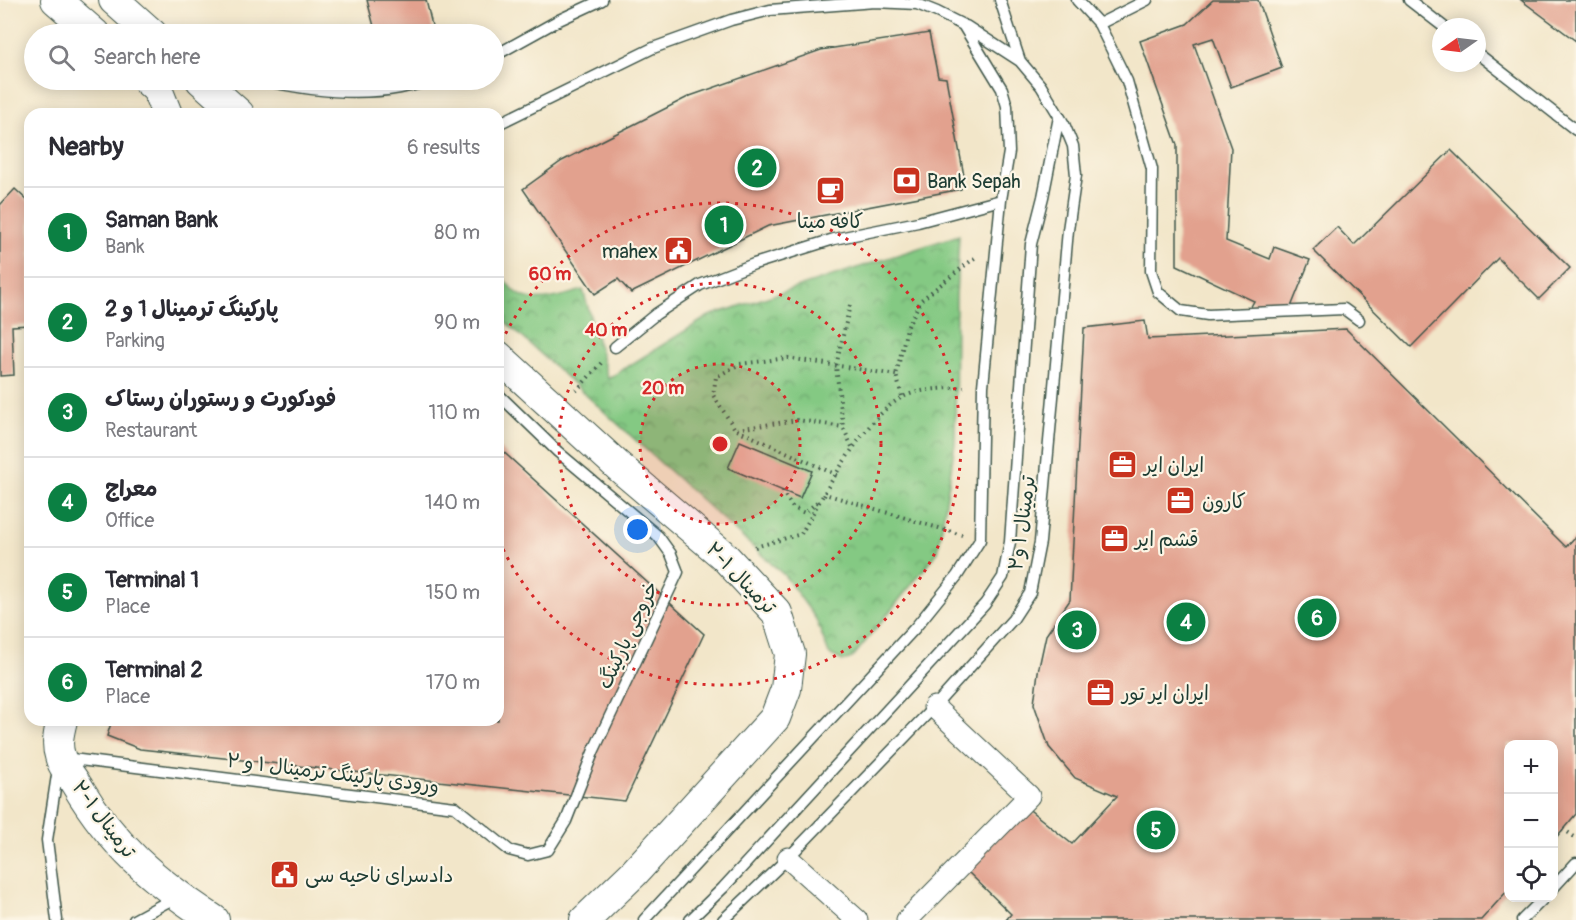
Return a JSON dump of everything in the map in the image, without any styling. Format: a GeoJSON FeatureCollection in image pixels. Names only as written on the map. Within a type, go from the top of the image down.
{"type":"FeatureCollection","features":[{"type":"Feature","properties":{"kind":"main road"},"geometry":{"type":"LineString","coordinates":[[56,0],[84,24]]}},
{"type":"Feature","properties":{"kind":"main road"},"geometry":{"type":"LineString","coordinates":[[114,0],[141,24]]}},
{"type":"Feature","properties":{"kind":"main road"},"geometry":{"type":"LineString","coordinates":[[212,90],[232,108]]}},
{"type":"Feature","properties":{"kind":"main road","name":"ترمینال ۱-۲"},"geometry":{"type":"LineString","coordinates":[[504,362],[618,466],[724,556],[777,613],[790,654],[786,689],[775,718],[634,873],[585,920]]}},
{"type":"Feature","properties":{"kind":"main road"},"geometry":{"type":"LineString","coordinates":[[60,726],[57,736],[60,757]]}},
{"type":"Feature","properties":{"kind":"main road","name":"ترمینال ۱-۲"},"geometry":{"type":"LineString","coordinates":[[60,757],[107,831],[140,867],[178,897],[214,920]]}},
{"type":"Feature","properties":{"kind":"street"},"geometry":{"type":"LineString","coordinates":[[907,920],[1029,796],[934,706]]}},
{"type":"Feature","properties":{"kind":"street"},"geometry":{"type":"LineString","coordinates":[[788,858],[857,920]]}},
{"type":"Feature","properties":{"kind":"lane"},"geometry":{"type":"LineString","coordinates":[[504,51],[602,0]]}},
{"type":"Feature","properties":{"kind":"lane"},"geometry":{"type":"LineString","coordinates":[[1000,0],[1020,62]]}},
{"type":"Feature","properties":{"kind":"lane"},"geometry":{"type":"LineString","coordinates":[[1077,0],[1099,24],[1127,81],[1152,169],[1151,271],[1158,292],[1181,311],[1208,315],[1344,309],[1359,321]]}},
{"type":"Feature","properties":{"kind":"lane"},"geometry":{"type":"LineString","coordinates":[[1099,24],[1147,0]]}},
{"type":"Feature","properties":{"kind":"lane"},"geometry":{"type":"LineString","coordinates":[[1409,0],[1432,18]]}},
{"type":"Feature","properties":{"kind":"lane"},"geometry":{"type":"LineString","coordinates":[[504,121],[653,48],[731,20],[770,10],[875,2],[917,4],[963,25],[1020,62]]}},
{"type":"Feature","properties":{"kind":"lane"},"geometry":{"type":"LineString","coordinates":[[644,920],[915,628],[957,576],[980,540],[983,386],[1001,200],[1009,152],[1007,106],[1002,89],[963,25]]}},
{"type":"Feature","properties":{"kind":"lane"},"geometry":{"type":"LineString","coordinates":[[1486,60],[1576,130]]}},
{"type":"Feature","properties":{"kind":"lane","name":"ترمینال ۱ و۲"},"geometry":{"type":"LineString","coordinates":[[723,920],[788,858],[934,706],[1013,619],[1030,593],[1040,542],[1062,321],[1068,230],[1076,175],[1073,146],[1059,117],[1041,86],[1020,62]]}},
{"type":"Feature","properties":{"kind":"lane"},"geometry":{"type":"LineString","coordinates":[[336,90],[372,90]]}},
{"type":"Feature","properties":{"kind":"lane"},"geometry":{"type":"LineString","coordinates":[[690,920],[723,888],[985,604],[1002,577],[1010,542],[1031,244],[1059,117]]}},
{"type":"Feature","properties":{"kind":"lane"},"geometry":{"type":"LineString","coordinates":[[615,347],[656,314],[700,285],[754,264],[834,240],[918,222],[1001,200]]}},
{"type":"Feature","properties":{"kind":"lane","name":"خروجی پارکینگ"},"geometry":{"type":"LineString","coordinates":[[504,400],[558,452],[658,536],[671,554],[678,572],[594,750]]}},
{"type":"Feature","properties":{"kind":"lane","name":"ورودی پارکینگ ترمینال ۱ و ۲"},"geometry":{"type":"LineString","coordinates":[[60,757],[455,807],[509,850],[528,855],[548,850],[566,821],[594,750]]}},
{"type":"Feature","properties":{"kind":"lane"},"geometry":{"type":"LineString","coordinates":[[57,920],[47,840],[60,757]]}},
{"type":"Feature","properties":{"kind":"lane"},"geometry":{"type":"LineString","coordinates":[[1558,883],[1576,863]]}},
{"type":"Feature","properties":{"kind":"lane"},"geometry":{"type":"LineString","coordinates":[[134,920],[178,897]]}},
{"type":"Feature","properties":{"kind":"lane"},"geometry":{"type":"LineString","coordinates":[[1522,920],[1539,902]]}},
{"type":"Feature","properties":{"kind":"path"},"geometry":{"type":"LineString","coordinates":[[902,396],[896,375],[907,328],[921,300],[999,239]]}},
{"type":"Feature","properties":{"kind":"path"},"geometry":{"type":"LineString","coordinates":[[850,305],[836,366],[843,427],[853,449]]}},
{"type":"Feature","properties":{"kind":"path"},"geometry":{"type":"LineString","coordinates":[[558,411],[615,347]]}},
{"type":"Feature","properties":{"kind":"path"},"geometry":{"type":"LineString","coordinates":[[837,476],[735,429],[713,394],[716,377],[740,364],[788,358],[896,375]]}},
{"type":"Feature","properties":{"kind":"path"},"geometry":{"type":"LineString","coordinates":[[724,556],[801,534],[828,486],[872,422],[902,396],[920,390],[983,386]]}},
{"type":"Feature","properties":{"kind":"path"},"geometry":{"type":"LineString","coordinates":[[735,429],[798,420],[843,427]]}},
{"type":"Feature","properties":{"kind":"path"},"geometry":{"type":"LineString","coordinates":[[782,491],[793,508],[805,513],[825,494],[980,540]]}},
{"type":"Feature","properties":{"kind":"path"},"geometry":{"type":"LineString","coordinates":[[1563,829],[1576,838]]}},
{"type":"Feature","properties":{"kind":"green space"},"geometry":{"type":"Polygon","coordinates":[[[959,235],[956,297],[955,444],[938,552],[852,658],[843,661],[829,654],[816,619],[785,576],[504,320],[504,278],[514,291],[524,297],[534,299],[556,297],[583,290],[608,379],[709,316],[959,235]]]}},
{"type":"Feature","properties":{"kind":"building"},"geometry":{"type":"Polygon","coordinates":[[[367,0],[426,0],[432,24],[373,24],[367,0]]]}},
{"type":"Feature","properties":{"kind":"building"},"geometry":{"type":"Polygon","coordinates":[[[1213,0],[1258,0],[1282,68],[1231,87],[1213,38],[1194,44],[1231,148],[1226,241],[1270,259],[1274,247],[1310,260],[1291,307],[1248,312],[1254,301],[1177,265],[1177,145],[1140,41],[1187,24],[1213,0]]]}},
{"type":"Feature","properties":{"kind":"building"},"geometry":{"type":"Polygon","coordinates":[[[1521,0],[1576,0],[1576,41],[1521,0]]]}},
{"type":"Feature","properties":{"kind":"building"},"geometry":{"type":"Polygon","coordinates":[[[929,33],[938,77],[946,78],[964,176],[961,189],[768,226],[631,293],[618,279],[595,294],[523,189],[562,161],[690,96],[821,50],[929,33]]]}},
{"type":"Feature","properties":{"kind":"building"},"geometry":{"type":"Polygon","coordinates":[[[1451,150],[1570,268],[1539,299],[1498,258],[1411,347],[1313,250],[1337,227],[1354,245],[1451,150]]]}},
{"type":"Feature","properties":{"kind":"building"},"geometry":{"type":"Polygon","coordinates":[[[15,189],[24,197],[24,325],[12,326],[14,375],[0,376],[0,205],[15,189]]]}},
{"type":"Feature","properties":{"kind":"building"},"geometry":{"type":"Polygon","coordinates":[[[1145,321],[1148,339],[1346,329],[1566,547],[1576,536],[1576,814],[1558,835],[1558,740],[1504,740],[1504,894],[1481,920],[1006,920],[1011,914],[965,869],[1026,807],[1072,844],[1117,796],[1075,778],[1049,747],[1034,704],[1046,635],[1070,600],[1084,328],[1145,321]]]}},
{"type":"Feature","properties":{"kind":"building"},"geometry":{"type":"Polygon","coordinates":[[[740,441],[812,471],[800,498],[728,468],[740,441]]]}},
{"type":"Feature","properties":{"kind":"building"},"geometry":{"type":"Polygon","coordinates":[[[504,452],[704,634],[625,801],[140,749],[107,736],[110,726],[504,726],[504,452]]]}},
{"type":"Feature","properties":{"kind":"place","name":"پارکینگ ترمینال 1 و 2"},"geometry":{"type":"Point","coordinates":[757,168]}},
{"type":"Feature","properties":{"kind":"place","name":"Bank Sepah"},"geometry":{"type":"Point","coordinates":[906,181]}},
{"type":"Feature","properties":{"kind":"place","name":"کافه میتا"},"geometry":{"type":"Point","coordinates":[830,190]}},
{"type":"Feature","properties":{"kind":"place","name":"Saman Bank"},"geometry":{"type":"Point","coordinates":[724,225]}},
{"type":"Feature","properties":{"kind":"place","name":"mahex"},"geometry":{"type":"Point","coordinates":[679,251]}},
{"type":"Feature","properties":{"kind":"place","name":"ایران ایر"},"geometry":{"type":"Point","coordinates":[1123,465]}},
{"type":"Feature","properties":{"kind":"place","name":"کارون"},"geometry":{"type":"Point","coordinates":[1181,501]}},
{"type":"Feature","properties":{"kind":"place","name":"قشم ایر"},"geometry":{"type":"Point","coordinates":[1114,539]}},
{"type":"Feature","properties":{"kind":"place","name":"Terminal 2"},"geometry":{"type":"Point","coordinates":[1317,618]}},
{"type":"Feature","properties":{"kind":"place","name":"معراج"},"geometry":{"type":"Point","coordinates":[1186,622]}},
{"type":"Feature","properties":{"kind":"place","name":"فودکورت و رستوران رستاک"},"geometry":{"type":"Point","coordinates":[1077,630]}},
{"type":"Feature","properties":{"kind":"place","name":"ایران ایر تور"},"geometry":{"type":"Point","coordinates":[1101,693]}},
{"type":"Feature","properties":{"kind":"place","name":"Terminal 1"},"geometry":{"type":"Point","coordinates":[1156,830]}},
{"type":"Feature","properties":{"kind":"place","name":"دادسرای ناحیه سی"},"geometry":{"type":"Point","coordinates":[284,875]}}]}
